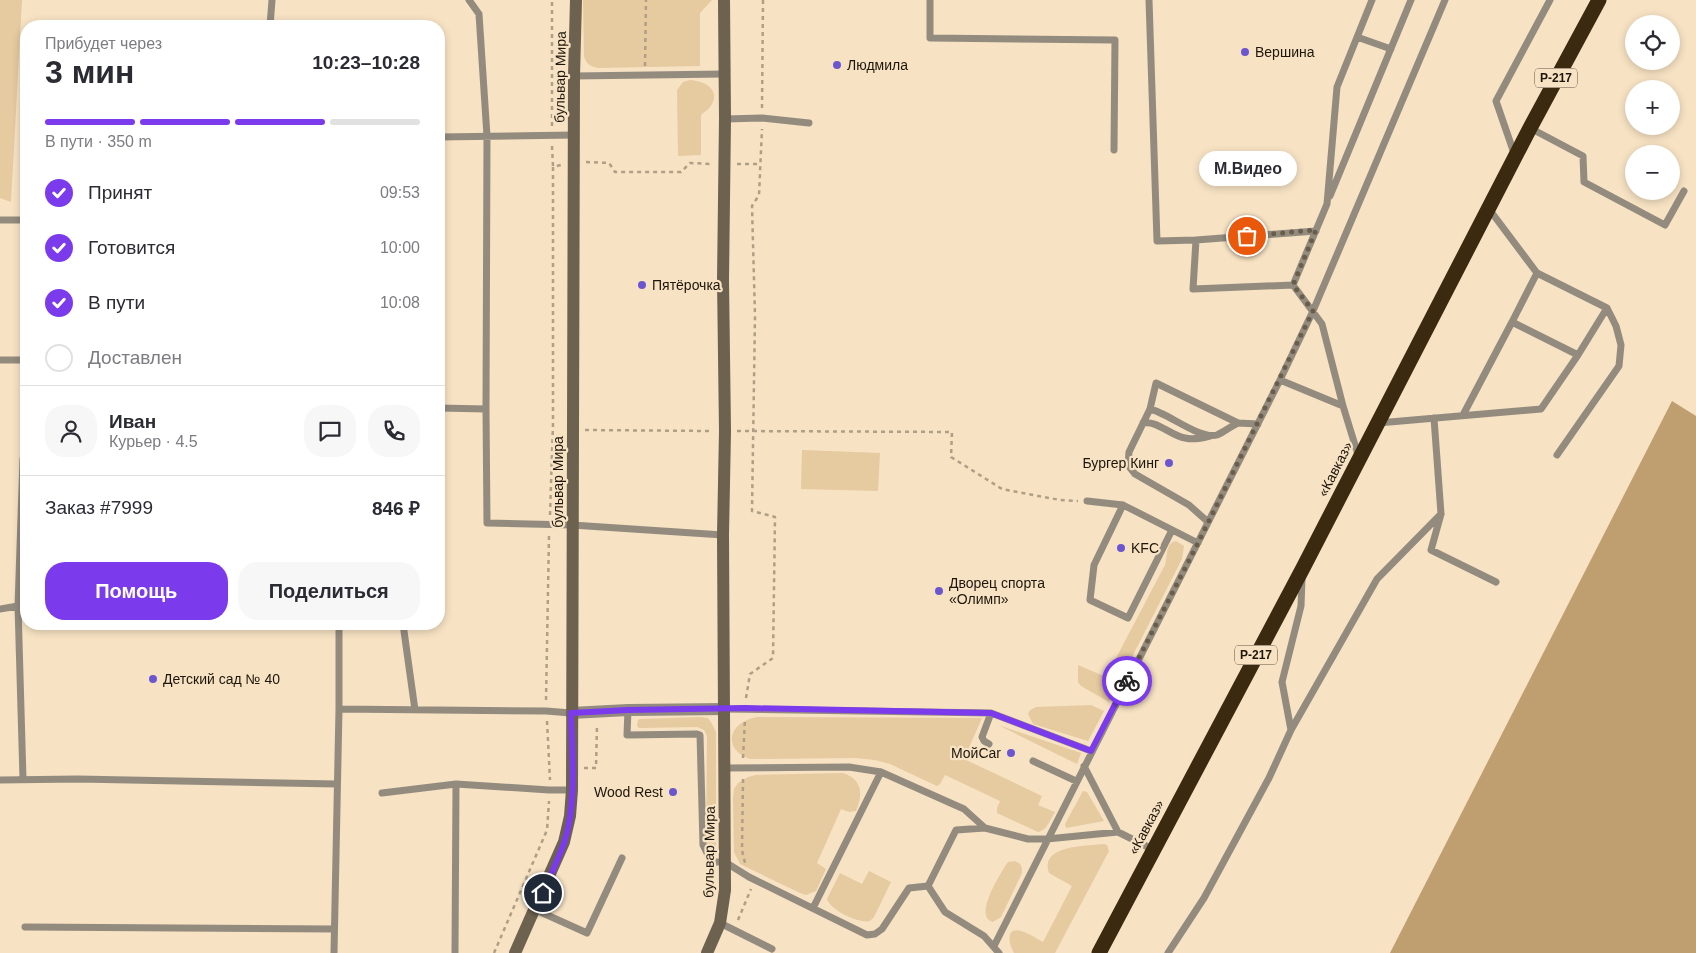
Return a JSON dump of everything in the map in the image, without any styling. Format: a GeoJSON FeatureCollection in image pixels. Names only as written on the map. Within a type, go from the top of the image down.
{"type":"FeatureCollection","features":[{"type":"Feature","properties":{"kind":"highway","name":"«Кавказ»"},"geometry":{"type":"LineString","coordinates":[[1099,953],[1152,849],[1303,568],[1530,128],[1599,0]]}},
{"type":"Feature","properties":{"kind":"street","name":"бульвар Мира"},"geometry":{"type":"LineString","coordinates":[[515,953],[536,910],[564,842],[570,816],[572,790],[574,76],[576,0]]}},
{"type":"Feature","properties":{"kind":"street","name":"бульвар Мира"},"geometry":{"type":"LineString","coordinates":[[707,953],[720,923],[725,890],[723,535],[725,432],[723,290],[724,0]]}},
{"type":"Feature","properties":{"kind":"street"},"geometry":{"type":"LineString","coordinates":[[571,713],[724,708]]}},
{"type":"Feature","properties":{"kind":"lane"},"geometry":{"type":"LineString","coordinates":[[270,20],[272,0]]}},
{"type":"Feature","properties":{"kind":"lane"},"geometry":{"type":"LineString","coordinates":[[469,0],[479,14],[487,136],[487,523],[723,535]]}},
{"type":"Feature","properties":{"kind":"lane"},"geometry":{"type":"LineString","coordinates":[[930,0],[930,38],[1115,40],[1114,150]]}},
{"type":"Feature","properties":{"kind":"lane"},"geometry":{"type":"LineString","coordinates":[[1149,0],[1157,241],[1196,240],[1316,230]]}},
{"type":"Feature","properties":{"kind":"lane"},"geometry":{"type":"LineString","coordinates":[[1327,204],[1337,87],[1372,0]]}},
{"type":"Feature","properties":{"kind":"lane"},"geometry":{"type":"LineString","coordinates":[[1293,285],[1411,0]]}},
{"type":"Feature","properties":{"kind":"lane"},"geometry":{"type":"LineString","coordinates":[[994,946],[1258,424],[1313,311],[1445,0]]}},
{"type":"Feature","properties":{"kind":"lane"},"geometry":{"type":"LineString","coordinates":[[1516,158],[1496,101],[1550,0]]}},
{"type":"Feature","properties":{"kind":"lane"},"geometry":{"type":"LineString","coordinates":[[1357,37],[1391,49]]}},
{"type":"Feature","properties":{"kind":"lane"},"geometry":{"type":"LineString","coordinates":[[574,76],[724,74]]}},
{"type":"Feature","properties":{"kind":"lane"},"geometry":{"type":"LineString","coordinates":[[725,119],[762,118],[809,123]]}},
{"type":"Feature","properties":{"kind":"lane"},"geometry":{"type":"LineString","coordinates":[[1530,128],[1583,156],[1584,182],[1665,225],[1684,190]]}},
{"type":"Feature","properties":{"kind":"lane"},"geometry":{"type":"LineString","coordinates":[[445,137],[575,135]]}},
{"type":"Feature","properties":{"kind":"lane"},"geometry":{"type":"LineString","coordinates":[[1489,209],[1537,273],[1607,308],[1616,326],[1620,345],[1619,366],[1557,455]]}},
{"type":"Feature","properties":{"kind":"lane"},"geometry":{"type":"LineString","coordinates":[[0,220],[20,220]]}},
{"type":"Feature","properties":{"kind":"lane"},"geometry":{"type":"LineString","coordinates":[[1196,240],[1193,289],[1293,285]]}},
{"type":"Feature","properties":{"kind":"lane"},"geometry":{"type":"LineString","coordinates":[[1463,416],[1537,273]]}},
{"type":"Feature","properties":{"kind":"lane"},"geometry":{"type":"LineString","coordinates":[[1293,285],[1322,324],[1359,459]]}},
{"type":"Feature","properties":{"kind":"lane"},"geometry":{"type":"LineString","coordinates":[[1378,423],[1542,409],[1578,356],[1607,308]]}},
{"type":"Feature","properties":{"kind":"lane"},"geometry":{"type":"LineString","coordinates":[[1512,322],[1578,356]]}},
{"type":"Feature","properties":{"kind":"lane"},"geometry":{"type":"LineString","coordinates":[[0,360],[20,360]]}},
{"type":"Feature","properties":{"kind":"lane"},"geometry":{"type":"LineString","coordinates":[[1280,380],[1343,406]]}},
{"type":"Feature","properties":{"kind":"lane"},"geometry":{"type":"LineString","coordinates":[[1208,522],[1189,505],[1135,474],[1128,465],[1129,452],[1150,409],[1156,383],[1238,423],[1258,424]]}},
{"type":"Feature","properties":{"kind":"lane"},"geometry":{"type":"LineString","coordinates":[[445,408],[486,408]]}},
{"type":"Feature","properties":{"kind":"lane"},"geometry":{"type":"LineString","coordinates":[[1150,409],[1159,411],[1202,433],[1216,435]]}},
{"type":"Feature","properties":{"kind":"lane"},"geometry":{"type":"LineString","coordinates":[[1434,418],[1441,514],[1431,550],[1496,582]]}},
{"type":"Feature","properties":{"kind":"lane"},"geometry":{"type":"LineString","coordinates":[[1143,423],[1150,422],[1184,438],[1197,439],[1216,435],[1238,423]]}},
{"type":"Feature","properties":{"kind":"lane"},"geometry":{"type":"LineString","coordinates":[[1087,501],[1123,504],[1198,543]]}},
{"type":"Feature","properties":{"kind":"lane"},"geometry":{"type":"LineString","coordinates":[[1123,504],[1094,565],[1090,600],[1128,618],[1172,530]]}},
{"type":"Feature","properties":{"kind":"lane"},"geometry":{"type":"LineString","coordinates":[[1168,953],[1204,898],[1269,778],[1292,730],[1377,579],[1441,514]]}},
{"type":"Feature","properties":{"kind":"lane"},"geometry":{"type":"LineString","coordinates":[[20,547],[18,606],[23,779]]}},
{"type":"Feature","properties":{"kind":"lane"},"geometry":{"type":"LineString","coordinates":[[1292,730],[1282,682],[1301,606],[1303,568]]}},
{"type":"Feature","properties":{"kind":"lane"},"geometry":{"type":"LineString","coordinates":[[0,609],[18,606]]}},
{"type":"Feature","properties":{"kind":"lane"},"geometry":{"type":"LineString","coordinates":[[334,953],[339,630]]}},
{"type":"Feature","properties":{"kind":"lane"},"geometry":{"type":"LineString","coordinates":[[404,630],[415,710]]}},
{"type":"Feature","properties":{"kind":"lane"},"geometry":{"type":"LineString","coordinates":[[724,708],[991,713],[1091,751]]}},
{"type":"Feature","properties":{"kind":"lane"},"geometry":{"type":"LineString","coordinates":[[339,709],[546,711],[571,713]]}},
{"type":"Feature","properties":{"kind":"lane"},"geometry":{"type":"LineString","coordinates":[[628,710],[628,735],[700,735],[703,845],[708,855],[715,862],[725,862],[749,877],[867,934],[875,934],[882,929],[909,888],[928,886]]}},
{"type":"Feature","properties":{"kind":"lane"},"geometry":{"type":"LineString","coordinates":[[989,744],[984,742],[982,737],[991,713]]}},
{"type":"Feature","properties":{"kind":"lane"},"geometry":{"type":"LineString","coordinates":[[1033,761],[1076,781]]}},
{"type":"Feature","properties":{"kind":"lane"},"geometry":{"type":"LineString","coordinates":[[1084,766],[1118,832]]}},
{"type":"Feature","properties":{"kind":"lane"},"geometry":{"type":"LineString","coordinates":[[725,768],[850,767],[881,772],[964,809],[985,828]]}},
{"type":"Feature","properties":{"kind":"lane"},"geometry":{"type":"LineString","coordinates":[[813,908],[881,772]]}},
{"type":"Feature","properties":{"kind":"lane"},"geometry":{"type":"LineString","coordinates":[[0,780],[337,784]]}},
{"type":"Feature","properties":{"kind":"lane"},"geometry":{"type":"LineString","coordinates":[[455,953],[456,784]]}},
{"type":"Feature","properties":{"kind":"lane"},"geometry":{"type":"LineString","coordinates":[[382,793],[456,784],[572,790]]}},
{"type":"Feature","properties":{"kind":"lane"},"geometry":{"type":"LineString","coordinates":[[928,886],[956,830],[985,828],[1028,839],[1118,832],[1152,849]]}},
{"type":"Feature","properties":{"kind":"lane"},"geometry":{"type":"LineString","coordinates":[[536,910],[587,933],[622,858]]}},
{"type":"Feature","properties":{"kind":"lane"},"geometry":{"type":"LineString","coordinates":[[928,886],[945,912],[984,936],[999,953]]}},
{"type":"Feature","properties":{"kind":"lane"},"geometry":{"type":"LineString","coordinates":[[720,923],[772,949]]}},
{"type":"Feature","properties":{"kind":"lane"},"geometry":{"type":"LineString","coordinates":[[26,927],[334,929]]}},
{"type":"Feature","properties":{"kind":"path"},"geometry":{"type":"LineString","coordinates":[[494,953],[547,830],[549,790],[546,711],[553,424],[552,0]]}},
{"type":"Feature","properties":{"kind":"path"},"geometry":{"type":"LineString","coordinates":[[645,75],[646,0]]}},
{"type":"Feature","properties":{"kind":"path"},"geometry":{"type":"LineString","coordinates":[[734,930],[753,885],[742,850],[745,708],[750,674],[773,658],[775,517],[752,511],[755,316],[752,206],[759,195],[761,164],[763,0]]}},
{"type":"Feature","properties":{"kind":"path"},"geometry":{"type":"LineString","coordinates":[[553,167],[574,161],[609,163],[615,172],[681,172],[690,164],[761,164]]}},
{"type":"Feature","properties":{"kind":"path"},"geometry":{"type":"LineString","coordinates":[[553,424],[573,430],[952,432],[951,457],[1002,489],[1060,500],[1087,501]]}},
{"type":"Feature","properties":{"kind":"shaded area"},"geometry":{"type":"Polygon","coordinates":[[[0,0],[22,0],[11,202],[0,198],[0,0]]]}},
{"type":"Feature","properties":{"kind":"shaded area"},"geometry":{"type":"Polygon","coordinates":[[[583,0],[712,0],[700,13],[700,66],[598,68],[587,63],[584,56],[583,0]]]}},
{"type":"Feature","properties":{"kind":"shaded area"},"geometry":{"type":"Polygon","coordinates":[[[690,80],[709,86],[714,94],[714,98],[710,107],[701,115],[701,155],[678,156],[677,90],[683,82],[690,80]]]}},
{"type":"Feature","properties":{"kind":"shaded area"},"geometry":{"type":"Polygon","coordinates":[[[1672,401],[1696,416],[1696,953],[1390,953],[1672,401]]]}},
{"type":"Feature","properties":{"kind":"shaded area"},"geometry":{"type":"Polygon","coordinates":[[[802,450],[880,453],[878,491],[801,489],[802,450]]]}},
{"type":"Feature","properties":{"kind":"shaded area"},"geometry":{"type":"Polygon","coordinates":[[[1176,541],[1184,546],[1182,559],[1109,702],[1081,686],[1078,682],[1078,665],[1106,677],[1165,565],[1168,547],[1172,542],[1176,541]]]}},
{"type":"Feature","properties":{"kind":"shaded area"},"geometry":{"type":"Polygon","coordinates":[[[1091,705],[1104,711],[1088,741],[1033,724],[1028,714],[1030,710],[1036,707],[1091,705]]]}},
{"type":"Feature","properties":{"kind":"shaded area"},"geometry":{"type":"Polygon","coordinates":[[[758,717],[982,718],[964,759],[1042,796],[1038,805],[1055,812],[1046,827],[1038,832],[997,813],[1000,801],[945,775],[937,786],[890,764],[875,760],[855,758],[750,759],[735,749],[732,736],[740,724],[758,717]]]}},
{"type":"Feature","properties":{"kind":"shaded area"},"geometry":{"type":"Polygon","coordinates":[[[708,718],[716,732],[716,858],[707,848],[706,844],[707,736],[704,730],[697,727],[639,728],[637,726],[640,719],[708,718]]]}},
{"type":"Feature","properties":{"kind":"shaded area"},"geometry":{"type":"Polygon","coordinates":[[[998,725],[1081,753],[1077,764],[998,725]]]}},
{"type":"Feature","properties":{"kind":"shaded area"},"geometry":{"type":"Polygon","coordinates":[[[843,773],[850,776],[858,784],[860,799],[856,811],[849,812],[841,809],[817,863],[826,869],[816,891],[806,895],[800,893],[740,864],[734,852],[733,799],[734,789],[738,783],[756,775],[843,773]]]}},
{"type":"Feature","properties":{"kind":"shaded area"},"geometry":{"type":"Polygon","coordinates":[[[1083,791],[1087,792],[1104,821],[1066,828],[1065,824],[1083,791]]]}},
{"type":"Feature","properties":{"kind":"shaded area"},"geometry":{"type":"Polygon","coordinates":[[[1107,845],[1109,851],[1055,953],[1014,953],[1010,941],[1012,931],[1024,932],[1043,942],[1072,886],[1049,873],[1048,864],[1051,857],[1066,849],[1107,845]]]}},
{"type":"Feature","properties":{"kind":"shaded area"},"geometry":{"type":"Polygon","coordinates":[[[1015,861],[1020,864],[1022,873],[1001,917],[993,922],[988,919],[986,913],[989,896],[1005,866],[1008,862],[1015,861]]]}},
{"type":"Feature","properties":{"kind":"shaded area"},"geometry":{"type":"Polygon","coordinates":[[[869,871],[891,882],[874,917],[870,921],[859,920],[833,908],[827,899],[840,873],[862,884],[869,871]]]}},
{"type":"Feature","properties":{"kind":"way so far"},"geometry":{"type":"LineString","coordinates":[[1127,681],[1280,380],[1313,311],[1293,285],[1316,230],[1247,236]]}},
{"type":"Feature","properties":{"kind":"place","name":"Вершина"},"geometry":{"type":"Point","coordinates":[1245,52]}},
{"type":"Feature","properties":{"kind":"place","name":"Людмила"},"geometry":{"type":"Point","coordinates":[837,65]}},
{"type":"Feature","properties":{"kind":"place","name":"М.Видео"},"geometry":{"type":"Point","coordinates":[1247,236]}},
{"type":"Feature","properties":{"kind":"place","name":"Пятёрочка"},"geometry":{"type":"Point","coordinates":[642,285]}},
{"type":"Feature","properties":{"kind":"place","name":"Бургер Кинг"},"geometry":{"type":"Point","coordinates":[1169,463]}},
{"type":"Feature","properties":{"kind":"place","name":"KFC"},"geometry":{"type":"Point","coordinates":[1121,548]}},
{"type":"Feature","properties":{"kind":"place","name":"Дворец спорта «Олимп»"},"geometry":{"type":"Point","coordinates":[939,591]}},
{"type":"Feature","properties":{"kind":"place","name":"Детский сад № 40"},"geometry":{"type":"Point","coordinates":[153,679]}},
{"type":"Feature","properties":{"kind":"place","name":"МойCar"},"geometry":{"type":"Point","coordinates":[1011,753]}},
{"type":"Feature","properties":{"kind":"place","name":"Wood Rest"},"geometry":{"type":"Point","coordinates":[673,792]}},
{"type":"Feature","properties":{"kind":"route"},"geometry":{"type":"LineString","coordinates":[[543,893],[564,842],[570,816],[573,769],[571,713],[745,708],[991,713],[1091,751],[1127,681]]}}]}
